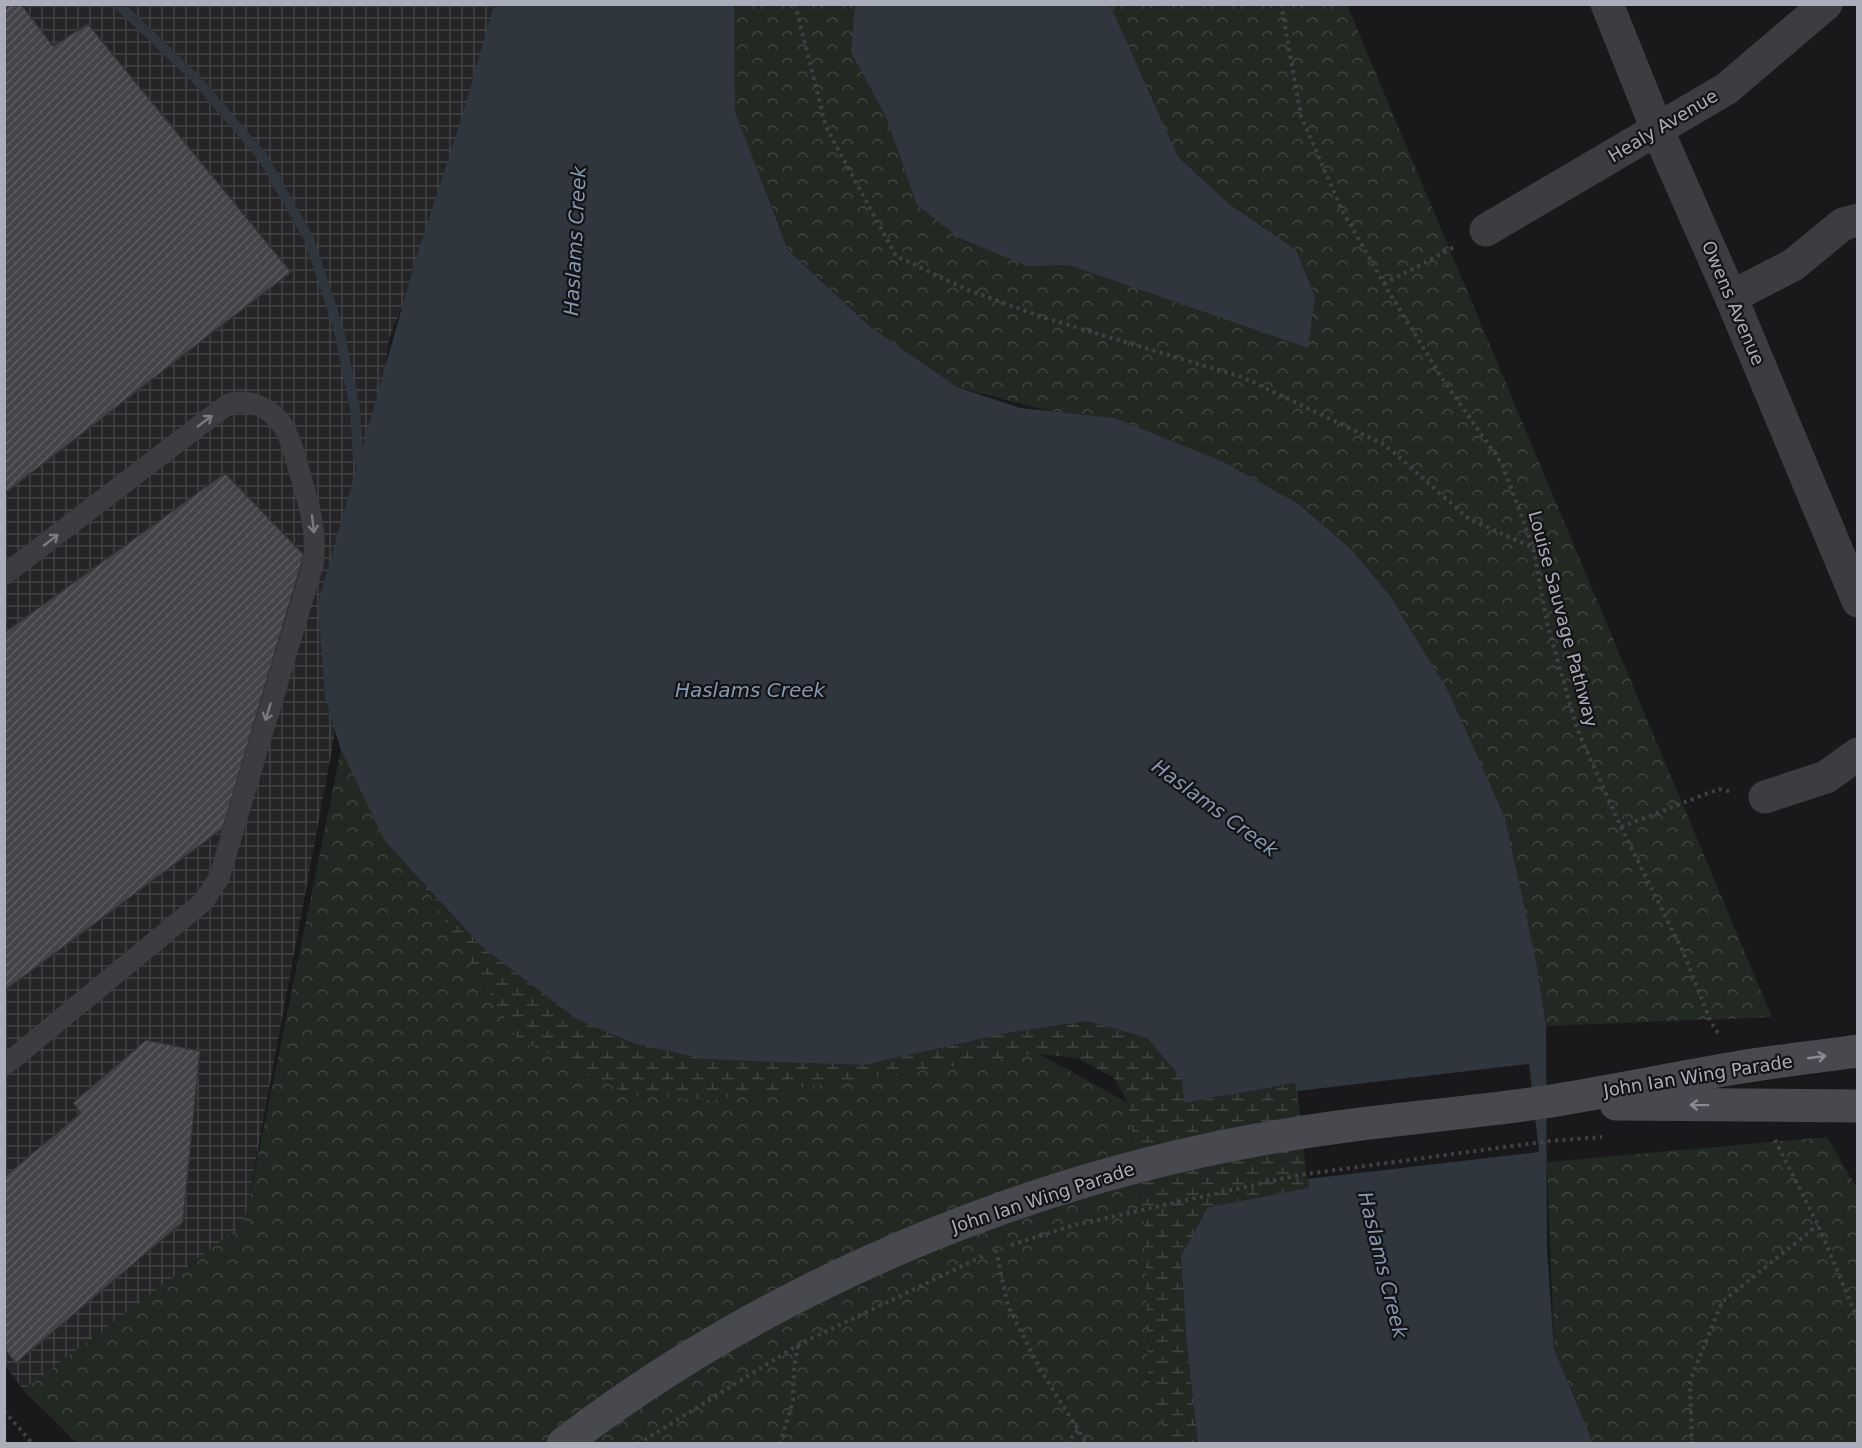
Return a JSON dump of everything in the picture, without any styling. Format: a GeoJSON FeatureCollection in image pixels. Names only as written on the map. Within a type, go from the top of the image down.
{"type":"FeatureCollection","features":[{"type":"Feature","properties":{"kind":"street","name":"Owens Avenue"},"geometry":{"type":"LineString","coordinates":[[1607,4],[1857,601]]}},
{"type":"Feature","properties":{"kind":"street","name":"Healy Avenue"},"geometry":{"type":"LineString","coordinates":[[1486,230],[1735,82],[1826,4]]}},
{"type":"Feature","properties":{"kind":"street"},"geometry":{"type":"LineString","coordinates":[[1731,297],[1793,265],[1843,224],[1857,220]]}},
{"type":"Feature","properties":{"kind":"street"},"geometry":{"type":"LineString","coordinates":[[1765,797],[1826,777],[1857,754]]}},
{"type":"Feature","properties":{"kind":"street","name":"John Ian Wing Parade"},"geometry":{"type":"LineString","coordinates":[[563,1443],[612,1406],[728,1334],[896,1249],[1009,1205],[1105,1175],[1292,1134],[1538,1103],[1738,1067],[1857,1051]]}},
{"type":"Feature","properties":{"kind":"street","name":"John Ian Wing Parade"},"geometry":{"type":"LineString","coordinates":[[1538,1103],[1857,1106]]}},
{"type":"Feature","properties":{"kind":"lane"},"geometry":{"type":"LineString","coordinates":[[4,575],[233,402],[250,403],[265,408],[280,419],[290,439],[311,511],[316,548],[313,565],[219,878],[204,901],[4,1066]]}},
{"type":"Feature","properties":{"kind":"path"},"geometry":{"type":"LineString","coordinates":[[795,4],[826,128],[896,256],[968,290],[1045,318],[1242,377],[1385,445],[1469,519],[1533,547]]}},
{"type":"Feature","properties":{"kind":"path","name":"Louise Sauvage Pathway"},"geometry":{"type":"LineString","coordinates":[[1281,4],[1301,116],[1342,210],[1384,284],[1442,378],[1502,464],[1533,547],[1547,623],[1577,729],[1621,827],[1684,954],[1710,1020]]}},
{"type":"Feature","properties":{"kind":"path"},"geometry":{"type":"LineString","coordinates":[[1384,284],[1486,230]]}},
{"type":"Feature","properties":{"kind":"path"},"geometry":{"type":"LineString","coordinates":[[1621,827],[1719,789],[1765,797]]}},
{"type":"Feature","properties":{"kind":"path"},"geometry":{"type":"LineString","coordinates":[[638,1443],[798,1345],[996,1250],[1075,1225],[1299,1175],[1549,1141]]}},
{"type":"Feature","properties":{"kind":"path"},"geometry":{"type":"LineString","coordinates":[[1778,1144],[1818,1225],[1857,1320]]}},
{"type":"Feature","properties":{"kind":"path"},"geometry":{"type":"LineString","coordinates":[[1692,1443],[1690,1381],[1722,1302],[1818,1225]]}},
{"type":"Feature","properties":{"kind":"path"},"geometry":{"type":"LineString","coordinates":[[996,1250],[1008,1306],[1040,1369],[1087,1443]]}},
{"type":"Feature","properties":{"kind":"path"},"geometry":{"type":"LineString","coordinates":[[780,1443],[793,1401],[794,1369],[798,1345]]}},
{"type":"Feature","properties":{"kind":"path"},"geometry":{"type":"LineString","coordinates":[[4,1411],[33,1443]]}},
{"type":"Feature","properties":{"kind":"path"},"geometry":{"type":"LineString","coordinates":[[1066,1443],[1078,1430]]}},
{"type":"Feature","properties":{"kind":"shaded area"},"geometry":{"type":"Polygon","coordinates":[[[5,5],[502,5],[466,147],[389,339],[349,657],[244,1224],[23,1390],[5,1365],[5,5]]]}},
{"type":"Feature","properties":{"kind":"green space"},"geometry":{"type":"Polygon","coordinates":[[[734,5],[1347,5],[1772,1017],[1546,1026],[1537,966],[1351,549],[1297,503],[1224,462],[1115,418],[1049,411],[957,387],[868,325],[788,250],[735,111],[734,5]]]}},
{"type":"Feature","properties":{"kind":"green space"},"geometry":{"type":"Polygon","coordinates":[[[341,750],[517,1038],[632,1096],[714,1100],[1039,1054],[1128,1103],[1145,1231],[1148,1378],[1168,1443],[78,1444],[23,1390],[244,1224],[341,750]]]}},
{"type":"Feature","properties":{"kind":"green space"},"geometry":{"type":"Polygon","coordinates":[[[385,841],[481,946],[576,1019],[1007,1033],[1087,1021],[1147,1038],[1182,1079],[1185,1103],[1295,1083],[1310,1188],[1208,1207],[1187,1346],[1198,1443],[1163,1443],[1148,1378],[1145,1231],[1128,1103],[1114,1078],[1077,1058],[1039,1054],[714,1100],[632,1096],[567,1073],[517,1038],[385,841]]]}},
{"type":"Feature","properties":{"kind":"green space"},"geometry":{"type":"Polygon","coordinates":[[[1827,1137],[1857,1188],[1857,1443],[1593,1443],[1554,1349],[1547,1162],[1827,1137]]]}},
{"type":"Feature","properties":{"kind":"water","name":"Haslams Creek"},"geometry":{"type":"Polygon","coordinates":[[[494,5],[734,5],[735,111],[788,250],[868,325],[957,387],[1020,408],[1115,418],[1224,462],[1297,503],[1351,549],[1390,596],[1449,693],[1505,818],[1537,966],[1546,1026],[1547,1248],[1554,1349],[1593,1443],[1198,1443],[1187,1346],[1181,1256],[1208,1207],[1309,1188],[1295,1083],[1184,1103],[1182,1079],[1147,1038],[1087,1021],[1007,1033],[864,1065],[705,1059],[636,1044],[576,1019],[481,946],[385,841],[341,750],[325,698],[318,603],[417,255],[461,120],[494,5]]]}},
{"type":"Feature","properties":{"kind":"water"},"geometry":{"type":"Polygon","coordinates":[[[855,5],[1110,5],[1178,157],[1229,204],[1296,250],[1315,297],[1308,348],[1069,265],[1027,266],[960,238],[917,205],[886,117],[851,52],[855,5]]]}},
{"type":"Feature","properties":{"kind":"pier"},"geometry":{"type":"Polygon","coordinates":[[[1529,1064],[1539,1152],[1307,1179],[1297,1091],[1529,1064]]]}},
{"type":"Feature","properties":{"kind":"building"},"geometry":{"type":"Polygon","coordinates":[[[4,4],[21,4],[53,46],[88,24],[291,272],[4,494],[4,4]]]}},
{"type":"Feature","properties":{"kind":"building"},"geometry":{"type":"Polygon","coordinates":[[[225,473],[304,555],[223,828],[4,991],[4,633],[225,473]]]}},
{"type":"Feature","properties":{"kind":"building"},"geometry":{"type":"Polygon","coordinates":[[[146,1040],[200,1051],[183,1222],[16,1363],[4,1349],[4,1177],[81,1113],[73,1103],[146,1040]]]}},
{"type":"Feature","properties":{"kind":"waterway"},"geometry":{"type":"LineString","coordinates":[[118,4],[197,80],[262,156],[309,239],[339,330],[355,409],[358,458],[364,469]]}}]}
